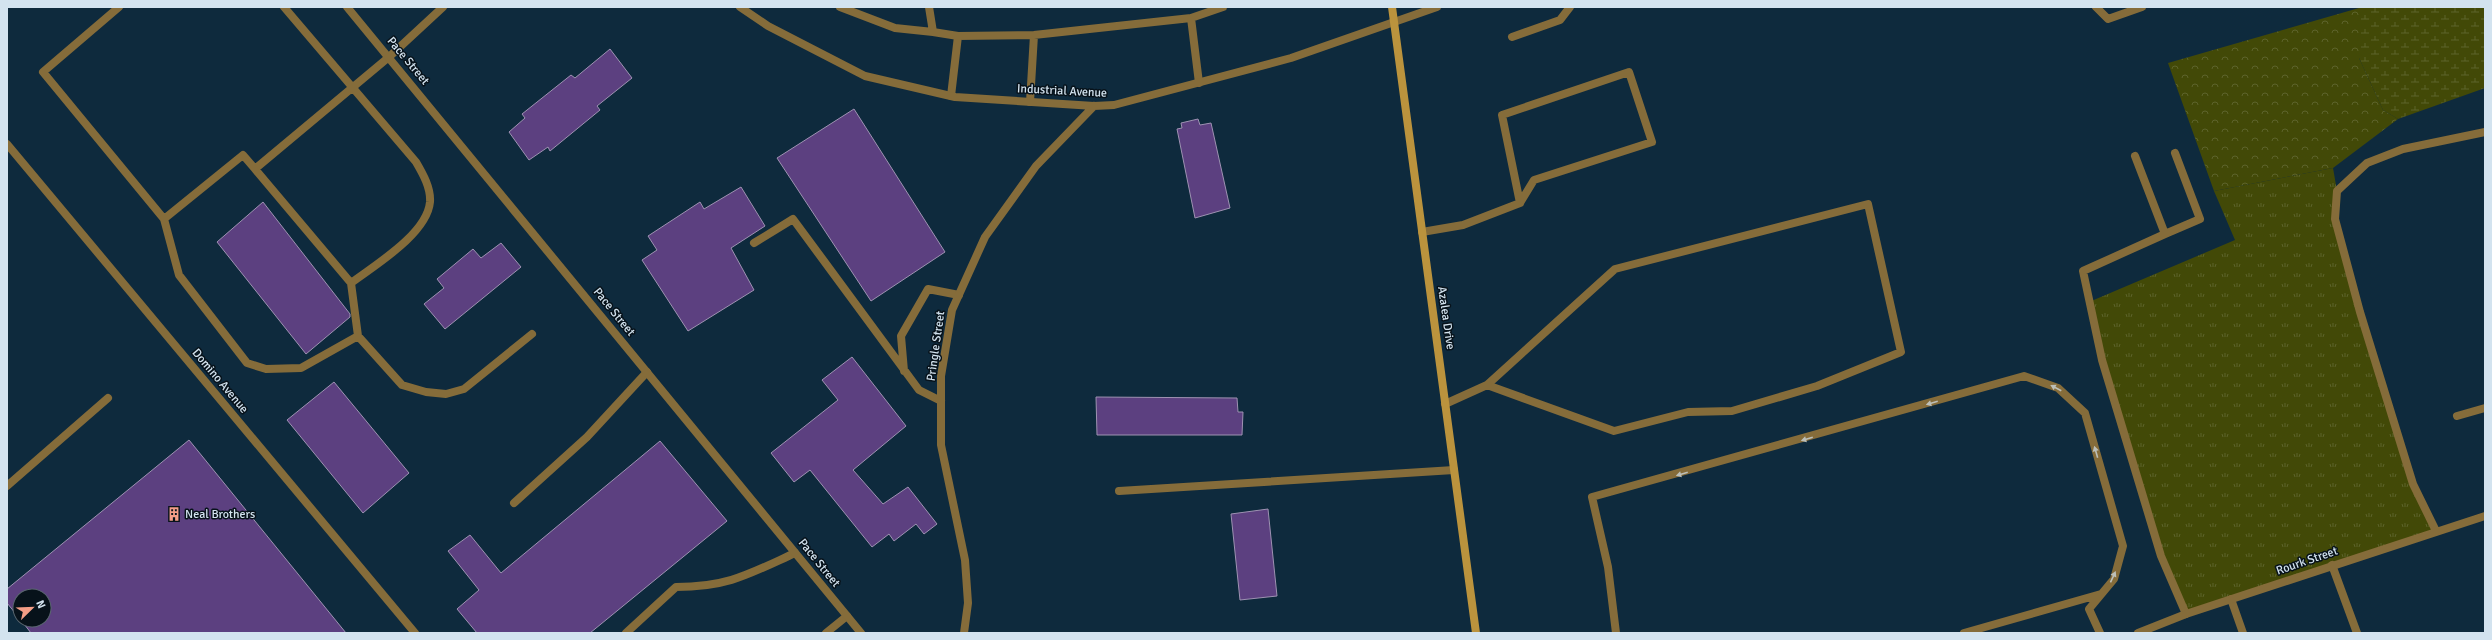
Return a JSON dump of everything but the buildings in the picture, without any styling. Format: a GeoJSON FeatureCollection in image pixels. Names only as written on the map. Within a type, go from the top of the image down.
{"type":"FeatureCollection","features":[{"type":"Feature","properties":{"kind":"street"},"geometry":{"type":"LineString","coordinates":[[119,7],[43,72],[164,220],[179,274],[247,363],[266,369],[301,368],[358,336]]}},
{"type":"Feature","properties":{"kind":"street"},"geometry":{"type":"LineString","coordinates":[[284,7],[416,162],[426,180],[430,201],[426,218],[405,242],[351,283]]}},
{"type":"Feature","properties":{"kind":"street","name":"Pace Street"},"geometry":{"type":"LineString","coordinates":[[347,7],[861,633]]}},
{"type":"Feature","properties":{"kind":"street"},"geometry":{"type":"LineString","coordinates":[[255,169],[389,57],[443,7]]}},
{"type":"Feature","properties":{"kind":"street","name":"Industrial Avenue"},"geometry":{"type":"LineString","coordinates":[[740,7],[768,26],[865,76],[951,96],[1094,106],[1114,105],[1291,58],[1394,24],[1437,7]]}},
{"type":"Feature","properties":{"kind":"street"},"geometry":{"type":"LineString","coordinates":[[840,7],[896,28],[958,36],[1034,35],[1191,18],[1223,7]]}},
{"type":"Feature","properties":{"kind":"street"},"geometry":{"type":"LineString","coordinates":[[929,7],[933,32]]}},
{"type":"Feature","properties":{"kind":"street","name":"Azalea Drive"},"geometry":{"type":"LineString","coordinates":[[1392,7],[1476,633]]}},
{"type":"Feature","properties":{"kind":"street"},"geometry":{"type":"LineString","coordinates":[[1512,37],[1560,20],[1570,7]]}},
{"type":"Feature","properties":{"kind":"street"},"geometry":{"type":"LineString","coordinates":[[2096,7],[2108,19],[2142,7]]}},
{"type":"Feature","properties":{"kind":"street"},"geometry":{"type":"LineString","coordinates":[[1191,18],[1199,83]]}},
{"type":"Feature","properties":{"kind":"street"},"geometry":{"type":"LineString","coordinates":[[1030,102],[1034,35]]}},
{"type":"Feature","properties":{"kind":"street"},"geometry":{"type":"LineString","coordinates":[[951,96],[958,36]]}},
{"type":"Feature","properties":{"kind":"street"},"geometry":{"type":"LineString","coordinates":[[1422,232],[1463,225],[1520,203],[1534,180],[1652,142],[1629,72],[1502,115],[1520,203]]}},
{"type":"Feature","properties":{"kind":"street","name":"Pringle Street"},"geometry":{"type":"LineString","coordinates":[[964,633],[968,603],[966,560],[941,445],[941,376],[951,317],[959,295],[985,237],[1036,166],[1094,106]]}},
{"type":"Feature","properties":{"kind":"street"},"geometry":{"type":"LineString","coordinates":[[2436,531],[2413,484],[2360,312],[2335,219],[2337,191],[2367,163],[2404,149],[2485,132]]}},
{"type":"Feature","properties":{"kind":"street","name":"Domino Avenue"},"geometry":{"type":"LineString","coordinates":[[7,144],[415,633]]}},
{"type":"Feature","properties":{"kind":"street"},"geometry":{"type":"LineString","coordinates":[[2175,153],[2200,219],[2082,271],[2104,367],[2161,556],[2186,614]]}},
{"type":"Feature","properties":{"kind":"street"},"geometry":{"type":"LineString","coordinates":[[164,220],[243,155],[351,283],[358,336],[402,385],[426,392],[446,394],[464,389],[532,334]]}},
{"type":"Feature","properties":{"kind":"street"},"geometry":{"type":"LineString","coordinates":[[2135,156],[2165,234]]}},
{"type":"Feature","properties":{"kind":"street"},"geometry":{"type":"LineString","coordinates":[[1445,404],[1487,385],[1615,269],[1868,204],[1901,352],[1817,386],[1732,411],[1688,412],[1614,431],[1487,385]]}},
{"type":"Feature","properties":{"kind":"street"},"geometry":{"type":"LineString","coordinates":[[754,244],[793,219],[919,390],[941,401]]}},
{"type":"Feature","properties":{"kind":"street"},"geometry":{"type":"LineString","coordinates":[[904,371],[901,336],[928,289],[959,295]]}},
{"type":"Feature","properties":{"kind":"street"},"geometry":{"type":"LineString","coordinates":[[514,503],[587,437],[647,372]]}},
{"type":"Feature","properties":{"kind":"street"},"geometry":{"type":"LineString","coordinates":[[1616,633],[1608,568],[1592,497],[1612,493],[2024,376],[2058,388],[2085,413],[2123,546],[2114,579],[2089,609],[2100,633]]}},
{"type":"Feature","properties":{"kind":"street"},"geometry":{"type":"LineString","coordinates":[[7,486],[108,398]]}},
{"type":"Feature","properties":{"kind":"street"},"geometry":{"type":"LineString","coordinates":[[2457,416],[2485,408]]}},
{"type":"Feature","properties":{"kind":"street"},"geometry":{"type":"LineString","coordinates":[[1120,491],[1454,470]]}},
{"type":"Feature","properties":{"kind":"street","name":"Rourk Street"},"geometry":{"type":"LineString","coordinates":[[2138,633],[2186,614],[2485,516]]}},
{"type":"Feature","properties":{"kind":"street"},"geometry":{"type":"LineString","coordinates":[[626,633],[676,587],[706,587],[733,581],[795,553]]}},
{"type":"Feature","properties":{"kind":"street"},"geometry":{"type":"LineString","coordinates":[[2332,565],[2357,633]]}},
{"type":"Feature","properties":{"kind":"street"},"geometry":{"type":"LineString","coordinates":[[1964,633],[2101,594]]}},
{"type":"Feature","properties":{"kind":"street"},"geometry":{"type":"LineString","coordinates":[[2231,599],[2243,633]]}},
{"type":"Feature","properties":{"kind":"street"},"geometry":{"type":"LineString","coordinates":[[826,633],[847,616]]}},
{"type":"Feature","properties":{"kind":"green space"},"geometry":{"type":"Polygon","coordinates":[[[2485,7],[2485,88],[2398,119],[2383,110],[2359,58],[2359,8],[2485,7]]]}},
{"type":"Feature","properties":{"kind":"green space"},"geometry":{"type":"Polygon","coordinates":[[[2359,8],[2359,58],[2383,110],[2398,119],[2333,168],[2214,191],[2168,63],[2359,8]]]}},
{"type":"Feature","properties":{"kind":"green space"},"geometry":{"type":"Polygon","coordinates":[[[2333,168],[2337,191],[2335,219],[2413,484],[2436,531],[2186,614],[2161,556],[2089,302],[2235,240],[2214,191],[2333,168]]]}},
{"type":"Feature","properties":{"kind":"place","name":"Neal Brothers"},"geometry":{"type":"Point","coordinates":[174,514]}}]}
